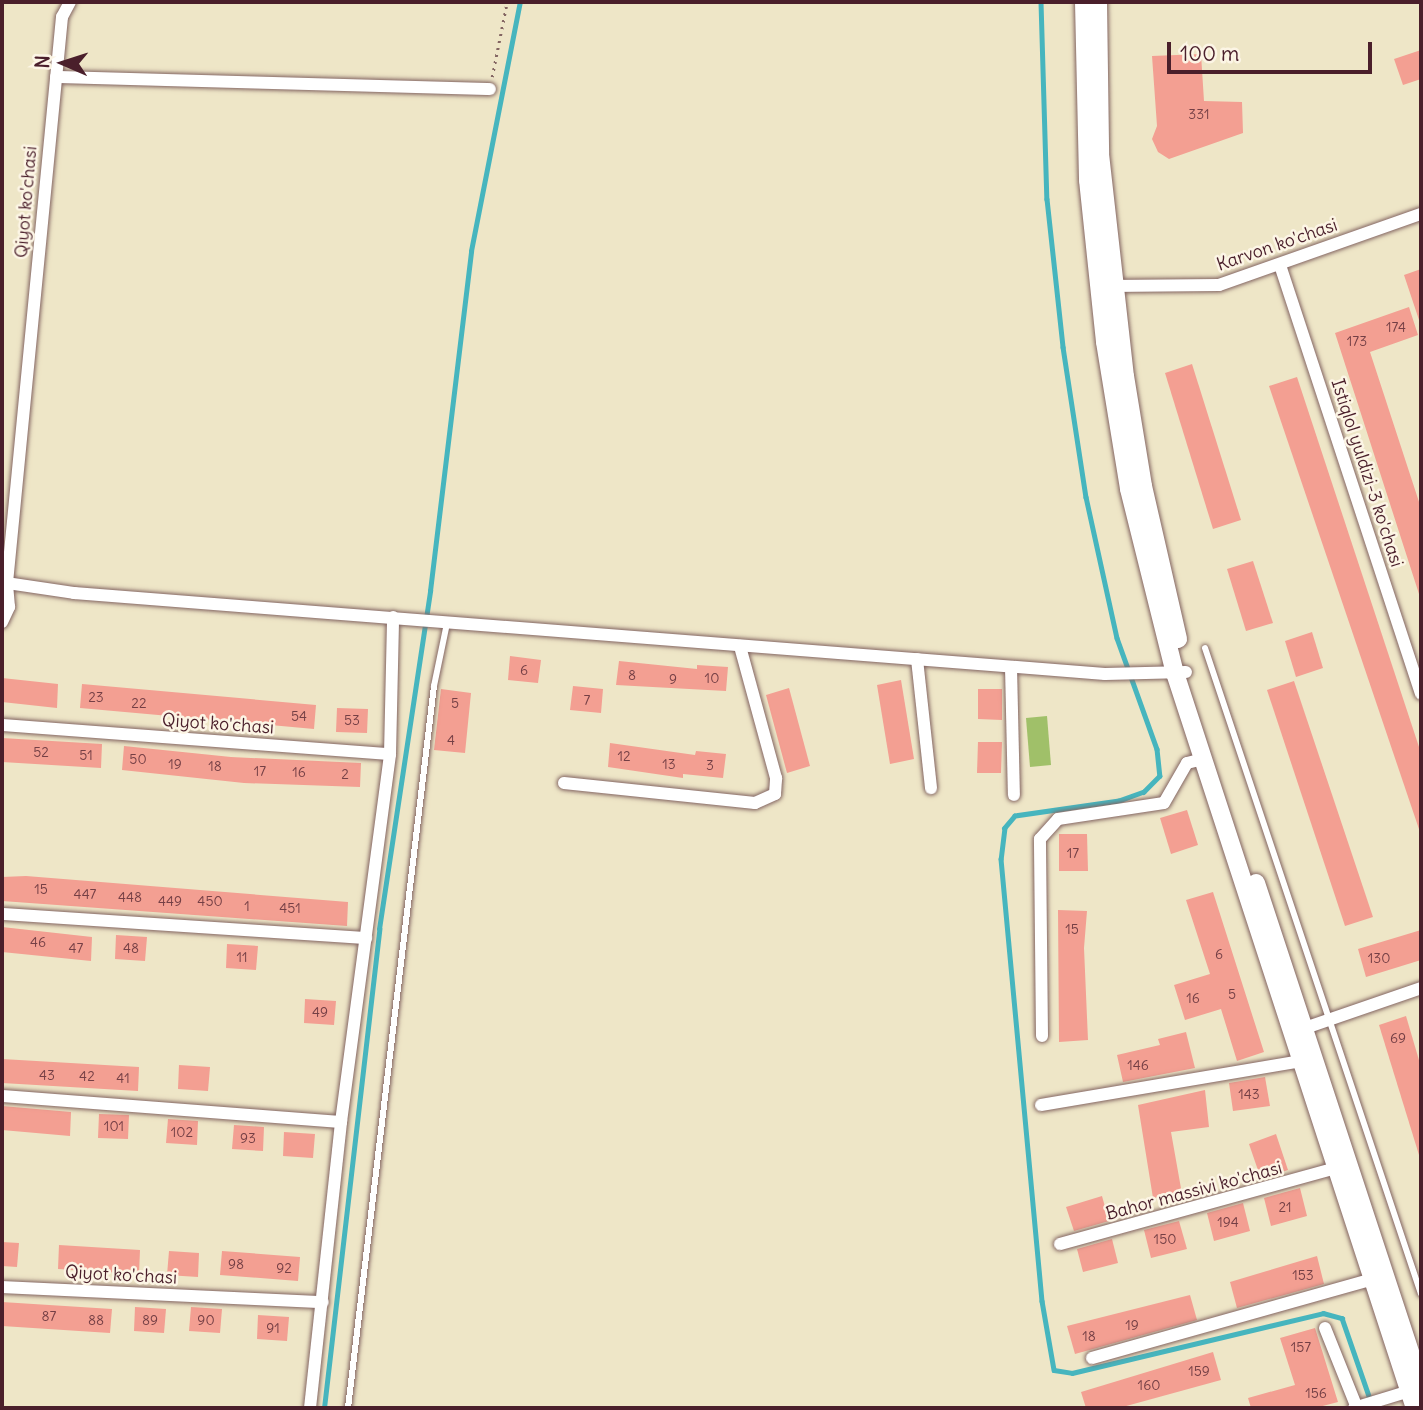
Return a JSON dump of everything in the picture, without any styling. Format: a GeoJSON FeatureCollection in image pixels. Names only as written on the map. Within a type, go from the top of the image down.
{"type":"FeatureCollection","features":[{"type":"Feature","properties":{"kind":"main road"},"geometry":{"type":"LineString","coordinates":[[1084,2],[1088,180],[1180,673],[1203,759],[1301,1061],[1373,1279],[1416,1395]]}},
{"type":"Feature","properties":{"kind":"main road"},"geometry":{"type":"LineString","coordinates":[[1098,2],[1100,154],[1106,286]]}},
{"type":"Feature","properties":{"kind":"main road"},"geometry":{"type":"LineString","coordinates":[[1180,673],[1305,1028],[1416,1395]]}},
{"type":"Feature","properties":{"kind":"street","name":"Qiyot ko'chasi"},"geometry":{"type":"LineString","coordinates":[[2,622],[9,607],[7,583],[62,17],[70,2]]}},
{"type":"Feature","properties":{"kind":"street"},"geometry":{"type":"LineString","coordinates":[[56,77],[490,89]]}},
{"type":"Feature","properties":{"kind":"street","name":"Karvon ko'chasi"},"geometry":{"type":"LineString","coordinates":[[1106,286],[1219,285],[1421,214]]}},
{"type":"Feature","properties":{"kind":"street","name":"Istiqlol yuldizi-3 ko'chasi"},"geometry":{"type":"LineString","coordinates":[[1280,265],[1415,653],[1421,693]]}},
{"type":"Feature","properties":{"kind":"street"},"geometry":{"type":"LineString","coordinates":[[7,583],[74,593],[1011,667],[1180,673]]}},
{"type":"Feature","properties":{"kind":"street"},"geometry":{"type":"LineString","coordinates":[[310,1408],[341,1122],[390,754],[393,617]]}},
{"type":"Feature","properties":{"kind":"street"},"geometry":{"type":"LineString","coordinates":[[564,783],[755,803],[775,794],[776,778],[740,646]]}},
{"type":"Feature","properties":{"kind":"street"},"geometry":{"type":"LineString","coordinates":[[917,659],[931,788]]}},
{"type":"Feature","properties":{"kind":"street"},"geometry":{"type":"LineString","coordinates":[[1011,667],[1014,795]]}},
{"type":"Feature","properties":{"kind":"street","name":"Qiyot ko'chasi"},"geometry":{"type":"LineString","coordinates":[[2,726],[390,754]]}},
{"type":"Feature","properties":{"kind":"street"},"geometry":{"type":"LineString","coordinates":[[1042,1037],[1040,839],[1058,819],[1164,803],[1187,763],[1203,759]]}},
{"type":"Feature","properties":{"kind":"street"},"geometry":{"type":"LineString","coordinates":[[2,914],[366,938]]}},
{"type":"Feature","properties":{"kind":"street"},"geometry":{"type":"LineString","coordinates":[[1305,1028],[1421,988]]}},
{"type":"Feature","properties":{"kind":"street"},"geometry":{"type":"LineString","coordinates":[[1041,1105],[1301,1061]]}},
{"type":"Feature","properties":{"kind":"street"},"geometry":{"type":"LineString","coordinates":[[2,1096],[341,1122]]}},
{"type":"Feature","properties":{"kind":"street","name":"Bahor massivi ko'chasi"},"geometry":{"type":"LineString","coordinates":[[1060,1244],[1336,1168]]}},
{"type":"Feature","properties":{"kind":"street"},"geometry":{"type":"LineString","coordinates":[[1091,1358],[1373,1279]]}},
{"type":"Feature","properties":{"kind":"street","name":"Qiyot ko'chasi"},"geometry":{"type":"LineString","coordinates":[[2,1287],[323,1302]]}},
{"type":"Feature","properties":{"kind":"street"},"geometry":{"type":"LineString","coordinates":[[1325,1328],[1356,1408],[1416,1395]]}},
{"type":"Feature","properties":{"kind":"lane"},"geometry":{"type":"LineString","coordinates":[[348,1408],[433,686],[447,623]]}},
{"type":"Feature","properties":{"kind":"lane"},"geometry":{"type":"LineString","coordinates":[[1205,648],[1421,1294]]}},
{"type":"Feature","properties":{"kind":"path"},"geometry":{"type":"LineString","coordinates":[[490,89],[507,2]]}},
{"type":"Feature","properties":{"kind":"green space"},"geometry":{"type":"Polygon","coordinates":[[[1047,716],[1051,765],[1030,767],[1026,718],[1047,716]]]}},
{"type":"Feature","properties":{"kind":"building"},"geometry":{"type":"Polygon","coordinates":[[[1421,50],[1421,79],[1403,85],[1394,59],[1421,50]]]}},
{"type":"Feature","properties":{"kind":"building"},"geometry":{"type":"Polygon","coordinates":[[[1201,54],[1204,101],[1242,102],[1243,133],[1169,159],[1158,152],[1152,139],[1157,126],[1152,56],[1201,54]]]}},
{"type":"Feature","properties":{"kind":"building"},"geometry":{"type":"Polygon","coordinates":[[[1421,269],[1421,319],[1419,320],[1404,275],[1421,269]]]}},
{"type":"Feature","properties":{"kind":"building"},"geometry":{"type":"Polygon","coordinates":[[[1409,307],[1418,335],[1370,352],[1421,508],[1419,594],[1335,333],[1409,307]]]}},
{"type":"Feature","properties":{"kind":"building"},"geometry":{"type":"Polygon","coordinates":[[[1192,364],[1241,520],[1213,529],[1165,373],[1192,364]]]}},
{"type":"Feature","properties":{"kind":"building"},"geometry":{"type":"Polygon","coordinates":[[[1297,377],[1421,753],[1421,835],[1269,386],[1297,377]]]}},
{"type":"Feature","properties":{"kind":"building"},"geometry":{"type":"Polygon","coordinates":[[[1253,561],[1273,623],[1246,631],[1227,569],[1253,561]]]}},
{"type":"Feature","properties":{"kind":"building"},"geometry":{"type":"Polygon","coordinates":[[[1312,632],[1323,668],[1296,677],[1285,641],[1312,632]]]}},
{"type":"Feature","properties":{"kind":"building"},"geometry":{"type":"Polygon","coordinates":[[[510,656],[541,660],[538,683],[508,680],[510,656]]]}},
{"type":"Feature","properties":{"kind":"building"},"geometry":{"type":"Polygon","coordinates":[[[619,661],[697,669],[697,665],[728,667],[726,691],[616,685],[619,661]]]}},
{"type":"Feature","properties":{"kind":"building"},"geometry":{"type":"Polygon","coordinates":[[[2,678],[58,684],[57,708],[2,702],[2,678]]]}},
{"type":"Feature","properties":{"kind":"building"},"geometry":{"type":"Polygon","coordinates":[[[901,680],[914,759],[890,764],[877,685],[901,680]]]}},
{"type":"Feature","properties":{"kind":"building"},"geometry":{"type":"Polygon","coordinates":[[[1294,681],[1373,917],[1345,926],[1267,690],[1294,681]]]}},
{"type":"Feature","properties":{"kind":"building"},"geometry":{"type":"Polygon","coordinates":[[[82,684],[316,705],[314,729],[80,708],[82,684]]]}},
{"type":"Feature","properties":{"kind":"building"},"geometry":{"type":"Polygon","coordinates":[[[573,686],[603,689],[601,713],[570,710],[573,686]]]}},
{"type":"Feature","properties":{"kind":"building"},"geometry":{"type":"Polygon","coordinates":[[[789,688],[810,766],[787,773],[766,695],[789,688]]]}},
{"type":"Feature","properties":{"kind":"building"},"geometry":{"type":"Polygon","coordinates":[[[441,689],[471,693],[465,753],[434,750],[441,689]]]}},
{"type":"Feature","properties":{"kind":"building"},"geometry":{"type":"Polygon","coordinates":[[[978,689],[1002,689],[1002,720],[978,719],[978,689]]]}},
{"type":"Feature","properties":{"kind":"building"},"geometry":{"type":"Polygon","coordinates":[[[337,708],[368,709],[367,733],[336,732],[337,708]]]}},
{"type":"Feature","properties":{"kind":"building"},"geometry":{"type":"Polygon","coordinates":[[[2,738],[102,744],[101,768],[2,762],[2,738]]]}},
{"type":"Feature","properties":{"kind":"building"},"geometry":{"type":"Polygon","coordinates":[[[978,742],[1002,742],[1001,773],[977,773],[978,742]]]}},
{"type":"Feature","properties":{"kind":"building"},"geometry":{"type":"Polygon","coordinates":[[[610,743],[695,755],[696,751],[726,754],[723,778],[683,774],[683,778],[608,767],[610,743]]]}},
{"type":"Feature","properties":{"kind":"building"},"geometry":{"type":"Polygon","coordinates":[[[124,746],[231,757],[361,763],[360,787],[244,783],[122,770],[124,746]]]}},
{"type":"Feature","properties":{"kind":"building"},"geometry":{"type":"Polygon","coordinates":[[[1187,810],[1198,845],[1171,854],[1160,818],[1187,810]]]}},
{"type":"Feature","properties":{"kind":"building"},"geometry":{"type":"Polygon","coordinates":[[[1059,834],[1087,834],[1088,871],[1059,871],[1059,834]]]}},
{"type":"Feature","properties":{"kind":"building"},"geometry":{"type":"Polygon","coordinates":[[[26,876],[348,902],[347,926],[2,901],[2,877],[26,876]]]}},
{"type":"Feature","properties":{"kind":"building"},"geometry":{"type":"Polygon","coordinates":[[[1213,892],[1264,1052],[1237,1061],[1221,1009],[1185,1020],[1174,985],[1210,974],[1186,900],[1213,892]]]}},
{"type":"Feature","properties":{"kind":"building"},"geometry":{"type":"Polygon","coordinates":[[[1058,910],[1087,911],[1084,948],[1088,1040],[1059,1042],[1058,910]]]}},
{"type":"Feature","properties":{"kind":"building"},"geometry":{"type":"Polygon","coordinates":[[[2,927],[92,937],[91,961],[2,952],[2,927]]]}},
{"type":"Feature","properties":{"kind":"building"},"geometry":{"type":"Polygon","coordinates":[[[1421,930],[1421,960],[1366,977],[1358,949],[1421,930]]]}},
{"type":"Feature","properties":{"kind":"building"},"geometry":{"type":"Polygon","coordinates":[[[116,935],[147,937],[145,961],[115,959],[116,935]]]}},
{"type":"Feature","properties":{"kind":"building"},"geometry":{"type":"Polygon","coordinates":[[[227,944],[258,946],[256,970],[226,968],[227,944]]]}},
{"type":"Feature","properties":{"kind":"building"},"geometry":{"type":"Polygon","coordinates":[[[305,999],[336,1001],[334,1025],[304,1023],[305,999]]]}},
{"type":"Feature","properties":{"kind":"building"},"geometry":{"type":"Polygon","coordinates":[[[1406,1016],[1421,1067],[1419,1155],[1379,1025],[1406,1016]]]}},
{"type":"Feature","properties":{"kind":"building"},"geometry":{"type":"Polygon","coordinates":[[[1186,1032],[1195,1068],[1123,1082],[1117,1055],[1160,1045],[1158,1039],[1186,1032]]]}},
{"type":"Feature","properties":{"kind":"building"},"geometry":{"type":"Polygon","coordinates":[[[2,1059],[139,1067],[138,1091],[2,1083],[2,1059]]]}},
{"type":"Feature","properties":{"kind":"building"},"geometry":{"type":"Polygon","coordinates":[[[179,1065],[210,1067],[208,1091],[178,1089],[179,1065]]]}},
{"type":"Feature","properties":{"kind":"building"},"geometry":{"type":"Polygon","coordinates":[[[1265,1077],[1270,1106],[1233,1111],[1229,1083],[1265,1077]]]}},
{"type":"Feature","properties":{"kind":"building"},"geometry":{"type":"Polygon","coordinates":[[[1205,1090],[1209,1127],[1171,1132],[1182,1194],[1153,1198],[1138,1105],[1205,1090]]]}},
{"type":"Feature","properties":{"kind":"building"},"geometry":{"type":"Polygon","coordinates":[[[2,1106],[71,1112],[70,1136],[2,1130],[2,1106]]]}},
{"type":"Feature","properties":{"kind":"building"},"geometry":{"type":"Polygon","coordinates":[[[99,1114],[129,1115],[128,1139],[98,1138],[99,1114]]]}},
{"type":"Feature","properties":{"kind":"building"},"geometry":{"type":"Polygon","coordinates":[[[168,1119],[198,1121],[197,1145],[166,1143],[168,1119]]]}},
{"type":"Feature","properties":{"kind":"building"},"geometry":{"type":"Polygon","coordinates":[[[234,1125],[264,1127],[263,1151],[232,1149],[234,1125]]]}},
{"type":"Feature","properties":{"kind":"building"},"geometry":{"type":"Polygon","coordinates":[[[284,1132],[315,1134],[313,1158],[283,1156],[284,1132]]]}},
{"type":"Feature","properties":{"kind":"building"},"geometry":{"type":"Polygon","coordinates":[[[1276,1134],[1288,1170],[1261,1179],[1249,1144],[1276,1134]]]}},
{"type":"Feature","properties":{"kind":"building"},"geometry":{"type":"Polygon","coordinates":[[[1300,1188],[1307,1216],[1271,1226],[1264,1198],[1300,1188]]]}},
{"type":"Feature","properties":{"kind":"building"},"geometry":{"type":"Polygon","coordinates":[[[1102,1196],[1109,1221],[1074,1231],[1066,1207],[1102,1196]]]}},
{"type":"Feature","properties":{"kind":"building"},"geometry":{"type":"Polygon","coordinates":[[[1243,1203],[1250,1231],[1214,1241],[1207,1213],[1243,1203]]]}},
{"type":"Feature","properties":{"kind":"building"},"geometry":{"type":"Polygon","coordinates":[[[1179,1221],[1187,1249],[1151,1258],[1144,1230],[1179,1221]]]}},
{"type":"Feature","properties":{"kind":"building"},"geometry":{"type":"Polygon","coordinates":[[[1112,1239],[1118,1263],[1083,1272],[1077,1249],[1112,1239]]]}},
{"type":"Feature","properties":{"kind":"building"},"geometry":{"type":"Polygon","coordinates":[[[2,1242],[19,1243],[17,1267],[2,1266],[2,1242]]]}},
{"type":"Feature","properties":{"kind":"building"},"geometry":{"type":"Polygon","coordinates":[[[59,1245],[140,1250],[139,1274],[58,1269],[59,1245]]]}},
{"type":"Feature","properties":{"kind":"building"},"geometry":{"type":"Polygon","coordinates":[[[169,1251],[199,1253],[198,1277],[167,1275],[169,1251]]]}},
{"type":"Feature","properties":{"kind":"building"},"geometry":{"type":"Polygon","coordinates":[[[222,1251],[300,1257],[298,1281],[220,1275],[222,1251]]]}},
{"type":"Feature","properties":{"kind":"building"},"geometry":{"type":"Polygon","coordinates":[[[1317,1256],[1324,1284],[1237,1308],[1230,1282],[1317,1256]]]}},
{"type":"Feature","properties":{"kind":"building"},"geometry":{"type":"Polygon","coordinates":[[[1190,1295],[1197,1320],[1075,1354],[1067,1326],[1190,1295]]]}},
{"type":"Feature","properties":{"kind":"building"},"geometry":{"type":"Polygon","coordinates":[[[2,1302],[112,1309],[110,1333],[2,1326],[2,1302]]]}},
{"type":"Feature","properties":{"kind":"building"},"geometry":{"type":"Polygon","coordinates":[[[135,1307],[166,1309],[164,1333],[134,1331],[135,1307]]]}},
{"type":"Feature","properties":{"kind":"building"},"geometry":{"type":"Polygon","coordinates":[[[191,1307],[222,1309],[220,1333],[189,1331],[191,1307]]]}},
{"type":"Feature","properties":{"kind":"building"},"geometry":{"type":"Polygon","coordinates":[[[258,1315],[289,1317],[287,1341],[257,1339],[258,1315]]]}},
{"type":"Feature","properties":{"kind":"building"},"geometry":{"type":"Polygon","coordinates":[[[1315,1328],[1338,1402],[1315,1408],[1251,1408],[1248,1398],[1295,1385],[1280,1338],[1315,1328]]]}},
{"type":"Feature","properties":{"kind":"building"},"geometry":{"type":"Polygon","coordinates":[[[1213,1352],[1221,1380],[1119,1408],[1086,1408],[1081,1392],[1213,1352]]]}},
{"type":"Feature","properties":{"kind":"waterway"},"geometry":{"type":"LineString","coordinates":[[324,1408],[379,929],[430,591],[471,251],[520,2]]}},
{"type":"Feature","properties":{"kind":"waterway"},"geometry":{"type":"LineString","coordinates":[[1041,2],[1047,199],[1063,347],[1086,497],[1117,638],[1157,749],[1160,776],[1144,792],[1119,801],[1015,816],[1005,828],[1001,859],[1042,1301],[1054,1370],[1072,1373],[1323,1313],[1342,1318],[1370,1399]]}}]}
